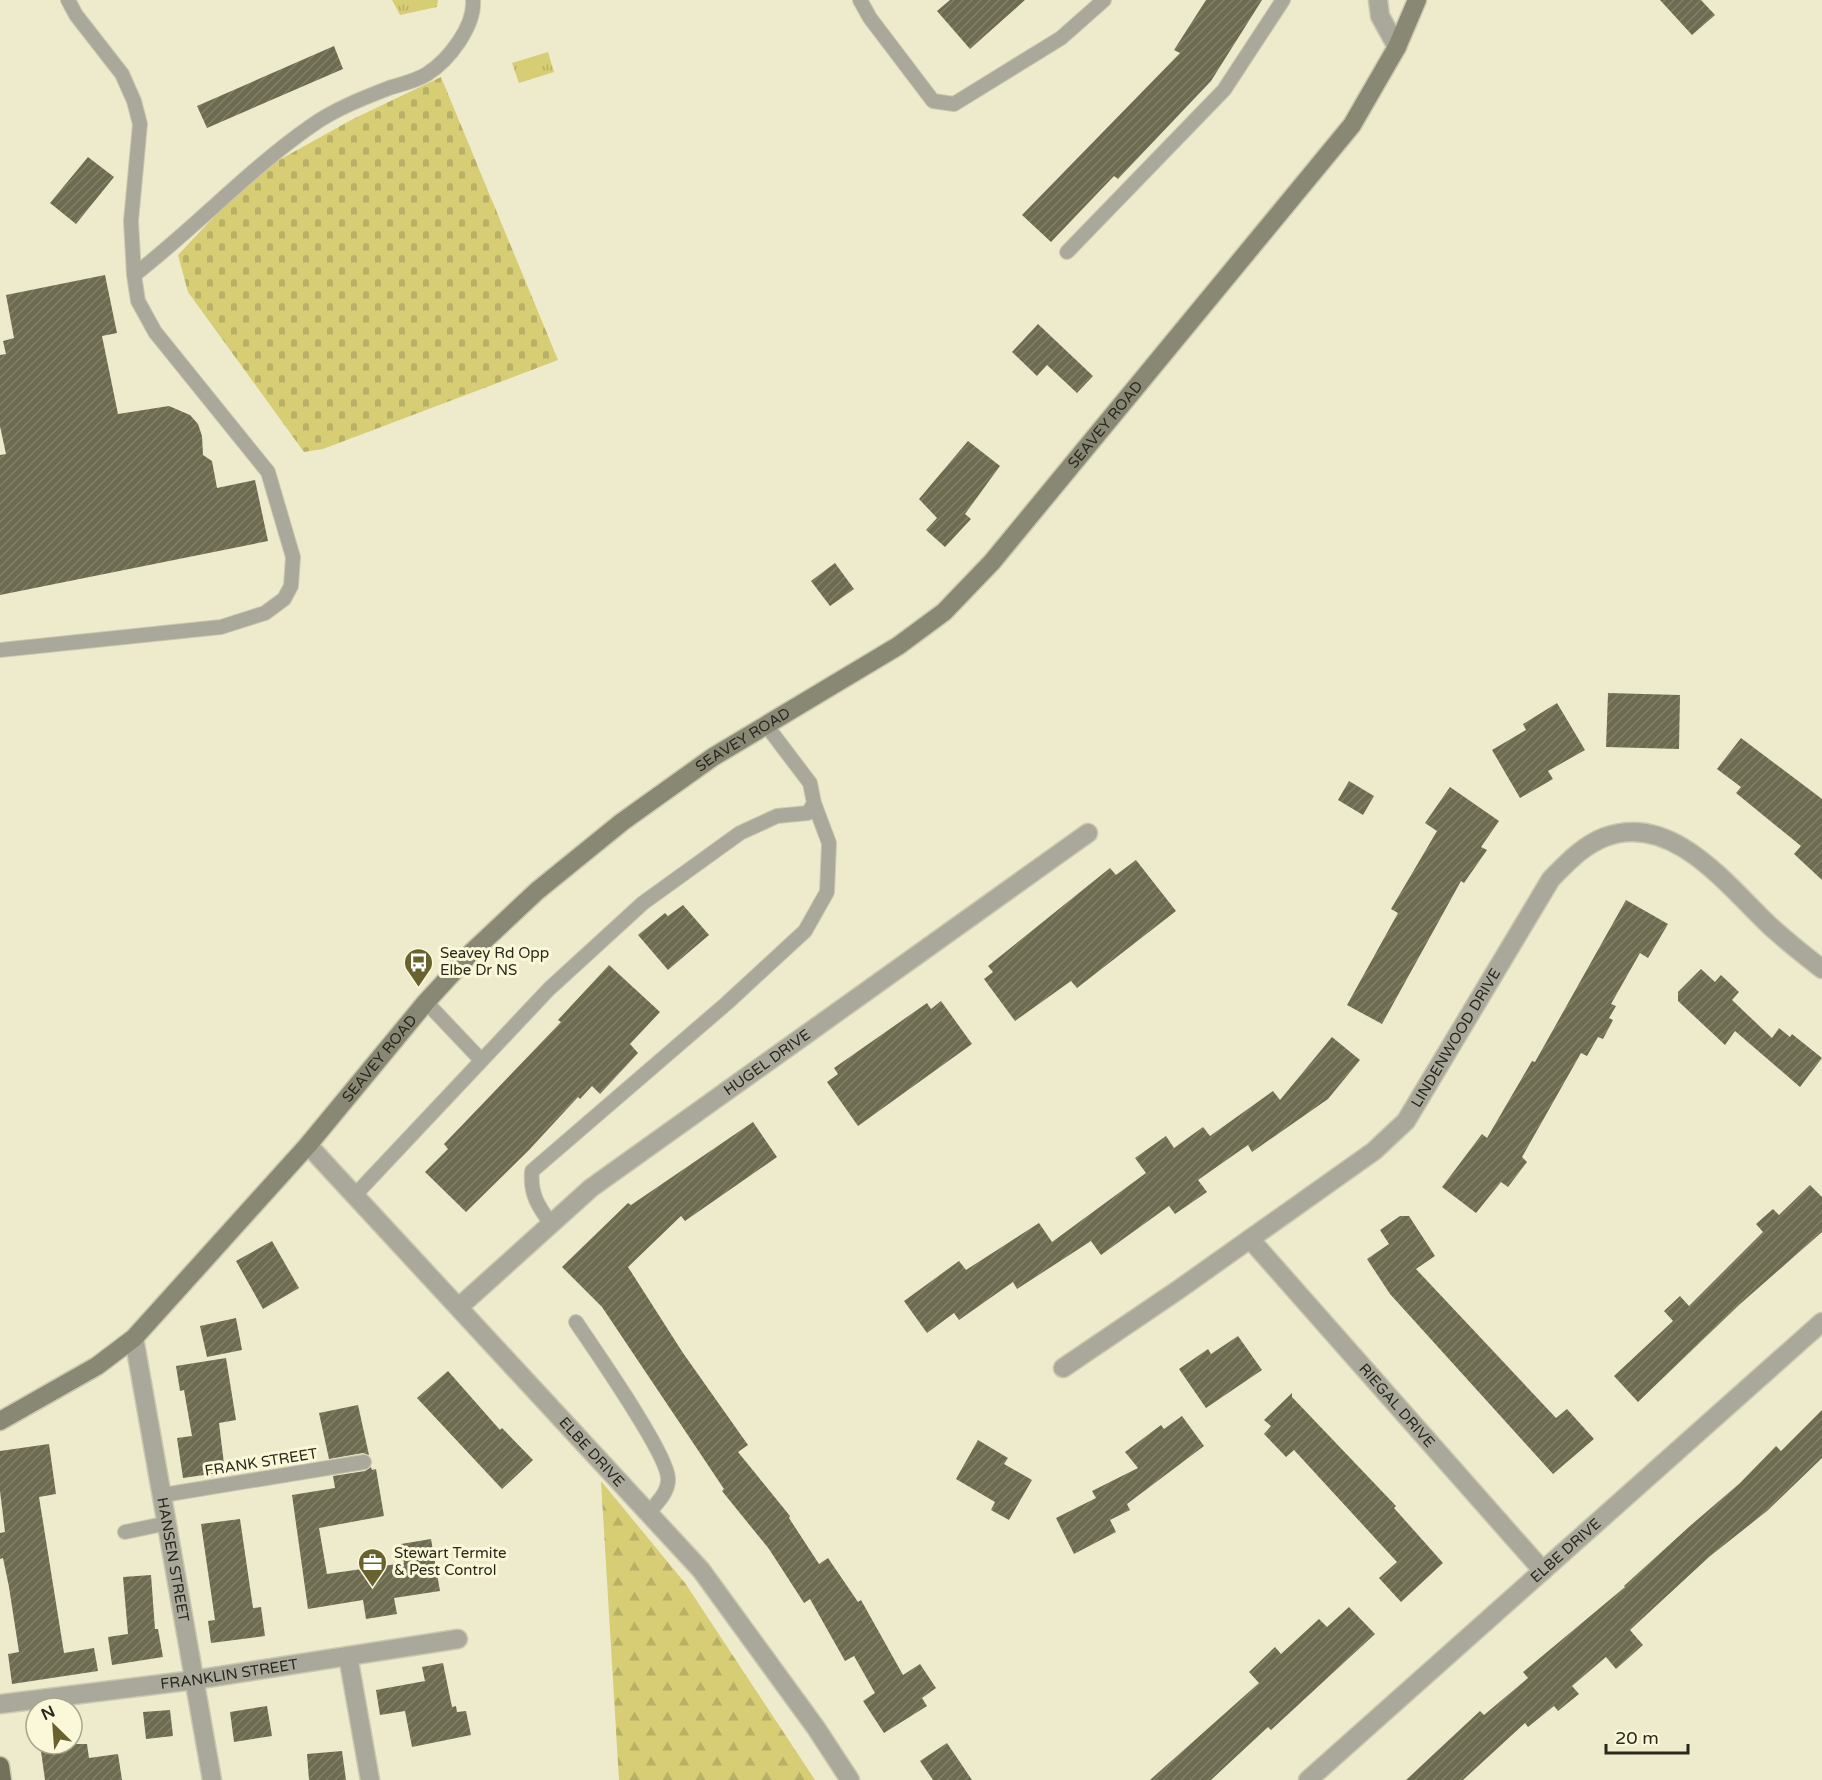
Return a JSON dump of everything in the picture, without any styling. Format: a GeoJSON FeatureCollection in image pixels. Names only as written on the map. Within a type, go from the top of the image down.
{"type":"FeatureCollection","features":[{"type":"Feature","properties":{"kind":"main road"},"geometry":{"type":"LineString","coordinates":[[0,1766],[2,1780]]}},
{"type":"Feature","properties":{"kind":"street"},"geometry":{"type":"LineString","coordinates":[[1378,0],[1380,16],[1397,47]]}},
{"type":"Feature","properties":{"kind":"street","name":"SEAVEY ROAD"},"geometry":{"type":"LineString","coordinates":[[0,1421],[97,1366],[134,1338],[308,1145],[426,1002],[472,952],[537,891],[622,822],[713,758],[898,646],[944,612],[992,562],[1352,125],[1397,47],[1417,0]]}},
{"type":"Feature","properties":{"kind":"street","name":"HUGEL DRIVE"},"geometry":{"type":"LineString","coordinates":[[459,1307],[591,1188],[1088,833]]}},
{"type":"Feature","properties":{"kind":"street","name":"LINDENWOOD DRIVE"},"geometry":{"type":"LineString","coordinates":[[1063,1368],[1374,1151],[1406,1121],[1551,879],[1579,851],[1606,837],[1634,833],[1659,836],[1683,847],[1703,862],[1785,941],[1822,969]]}},
{"type":"Feature","properties":{"kind":"street","name":"ELBE DRIVE"},"geometry":{"type":"LineString","coordinates":[[308,1145],[701,1570],[816,1728],[850,1780]]}},
{"type":"Feature","properties":{"kind":"street","name":"RIEGAL DRIVE"},"geometry":{"type":"LineString","coordinates":[[1250,1239],[1543,1571]]}},
{"type":"Feature","properties":{"kind":"street","name":"ELBE DRIVE"},"geometry":{"type":"LineString","coordinates":[[1308,1780],[1822,1322]]}},
{"type":"Feature","properties":{"kind":"street","name":"HANSEN STREET"},"geometry":{"type":"LineString","coordinates":[[134,1338],[164,1495],[212,1780]]}},
{"type":"Feature","properties":{"kind":"street","name":"FRANKLIN STREET"},"geometry":{"type":"LineString","coordinates":[[0,1704],[194,1680],[458,1639]]}},
{"type":"Feature","properties":{"kind":"street"},"geometry":{"type":"LineString","coordinates":[[348,1656],[370,1780]]}},
{"type":"Feature","properties":{"kind":"lane"},"geometry":{"type":"LineString","coordinates":[[0,650],[221,627],[247,621],[274,608],[284,599],[291,586],[293,557],[268,472],[155,332],[138,301],[131,221],[140,124],[134,101],[122,74],[76,15],[68,0]]}},
{"type":"Feature","properties":{"kind":"lane"},"geometry":{"type":"LineString","coordinates":[[134,275],[172,245],[256,168],[313,124],[373,94],[427,74],[461,41],[474,8],[473,0]]}},
{"type":"Feature","properties":{"kind":"lane"},"geometry":{"type":"LineString","coordinates":[[860,0],[870,18],[933,100],[954,104],[1061,38],[1104,0]]}},
{"type":"Feature","properties":{"kind":"lane"},"geometry":{"type":"LineString","coordinates":[[1067,252],[1224,90],[1283,0]]}},
{"type":"Feature","properties":{"kind":"lane"},"geometry":{"type":"LineString","coordinates":[[551,1224],[536,1203],[530,1188],[532,1171],[727,1003],[805,932],[827,892],[829,843],[814,803],[810,783],[766,725]]}},
{"type":"Feature","properties":{"kind":"lane"},"geometry":{"type":"LineString","coordinates":[[355,1195],[549,989],[643,903],[740,833],[777,816],[808,813],[814,803]]}},
{"type":"Feature","properties":{"kind":"lane"},"geometry":{"type":"LineString","coordinates":[[426,1002],[482,1060]]}},
{"type":"Feature","properties":{"kind":"lane"},"geometry":{"type":"LineString","coordinates":[[576,1322],[656,1447],[669,1476],[667,1490],[648,1513]]}},
{"type":"Feature","properties":{"kind":"lane","name":"FRANK STREET"},"geometry":{"type":"LineString","coordinates":[[164,1495],[364,1462]]}},
{"type":"Feature","properties":{"kind":"lane"},"geometry":{"type":"LineString","coordinates":[[125,1532],[168,1523]]}},
{"type":"Feature","properties":{"kind":"green space"},"geometry":{"type":"Polygon","coordinates":[[[392,0],[438,0],[437,7],[400,15],[392,0]]]}},
{"type":"Feature","properties":{"kind":"green space"},"geometry":{"type":"Polygon","coordinates":[[[548,52],[554,72],[519,83],[512,63],[548,52]]]}},
{"type":"Feature","properties":{"kind":"green space"},"geometry":{"type":"Polygon","coordinates":[[[441,77],[558,360],[323,449],[304,452],[188,292],[178,255],[254,174],[353,119],[441,77]]]}},
{"type":"Feature","properties":{"kind":"green space"},"geometry":{"type":"Polygon","coordinates":[[[601,1481],[685,1583],[815,1780],[619,1780],[601,1481]]]}},
{"type":"Feature","properties":{"kind":"building"},"geometry":{"type":"Polygon","coordinates":[[[950,0],[1025,0],[970,49],[937,11],[950,0]]]}},
{"type":"Feature","properties":{"kind":"building"},"geometry":{"type":"Polygon","coordinates":[[[1206,0],[1262,0],[1211,81],[1118,179],[1114,176],[1051,242],[1022,215],[1180,53],[1174,50],[1206,0]]]}},
{"type":"Feature","properties":{"kind":"building"},"geometry":{"type":"Polygon","coordinates":[[[1660,0],[1701,0],[1715,15],[1692,35],[1660,0]]]}},
{"type":"Feature","properties":{"kind":"building"},"geometry":{"type":"Polygon","coordinates":[[[334,46],[343,69],[207,128],[197,106],[334,46]]]}},
{"type":"Feature","properties":{"kind":"building"},"geometry":{"type":"Polygon","coordinates":[[[88,157],[114,177],[76,224],[50,203],[88,157]]]}},
{"type":"Feature","properties":{"kind":"building"},"geometry":{"type":"Polygon","coordinates":[[[105,275],[117,333],[102,336],[118,414],[169,406],[190,415],[198,424],[202,436],[203,455],[212,461],[217,488],[255,480],[268,541],[0,595],[0,455],[6,454],[0,426],[0,355],[6,354],[3,341],[14,338],[6,295],[105,275]]]}},
{"type":"Feature","properties":{"kind":"building"},"geometry":{"type":"Polygon","coordinates":[[[1038,324],[1093,376],[1077,393],[1047,365],[1037,376],[1012,352],[1038,324]]]}},
{"type":"Feature","properties":{"kind":"building"},"geometry":{"type":"Polygon","coordinates":[[[968,441],[1000,466],[965,514],[971,519],[945,547],[926,530],[937,518],[919,499],[968,441]]]}},
{"type":"Feature","properties":{"kind":"building"},"geometry":{"type":"Polygon","coordinates":[[[835,563],[854,589],[830,606],[811,581],[835,563]]]}},
{"type":"Feature","properties":{"kind":"building"},"geometry":{"type":"Polygon","coordinates":[[[1608,693],[1680,695],[1679,749],[1606,747],[1608,693]]]}},
{"type":"Feature","properties":{"kind":"building"},"geometry":{"type":"Polygon","coordinates":[[[1557,703],[1585,750],[1548,771],[1553,779],[1520,798],[1492,750],[1526,730],[1523,724],[1557,703]]]}},
{"type":"Feature","properties":{"kind":"building"},"geometry":{"type":"Polygon","coordinates":[[[1741,738],[1822,799],[1822,880],[1794,854],[1801,846],[1736,793],[1741,787],[1717,769],[1741,738]]]}},
{"type":"Feature","properties":{"kind":"building"},"geometry":{"type":"Polygon","coordinates":[[[1349,781],[1374,796],[1363,815],[1338,800],[1349,781]]]}},
{"type":"Feature","properties":{"kind":"building"},"geometry":{"type":"Polygon","coordinates":[[[1450,787],[1499,821],[1481,847],[1487,850],[1464,883],[1461,881],[1382,1024],[1347,1005],[1398,913],[1391,909],[1437,831],[1425,823],[1450,787]]]}},
{"type":"Feature","properties":{"kind":"building"},"geometry":{"type":"Polygon","coordinates":[[[1136,860],[1176,911],[1077,988],[1071,981],[1015,1021],[984,979],[993,972],[988,966],[1110,868],[1116,875],[1136,860]]]}},
{"type":"Feature","properties":{"kind":"building"},"geometry":{"type":"Polygon","coordinates":[[[1626,900],[1668,924],[1648,958],[1640,953],[1611,1004],[1616,1006],[1609,1018],[1613,1020],[1603,1039],[1598,1037],[1587,1056],[1581,1053],[1522,1157],[1527,1162],[1508,1187],[1501,1182],[1476,1213],[1442,1187],[1482,1134],[1487,1138],[1532,1061],[1535,1062],[1626,900]]]}},
{"type":"Feature","properties":{"kind":"building"},"geometry":{"type":"Polygon","coordinates":[[[683,905],[709,935],[668,970],[638,935],[665,913],[668,916],[683,905]]]}},
{"type":"Feature","properties":{"kind":"building"},"geometry":{"type":"Polygon","coordinates":[[[609,965],[660,1012],[630,1044],[638,1053],[600,1094],[592,1086],[580,1099],[578,1097],[529,1150],[466,1212],[425,1172],[448,1149],[444,1144],[561,1022],[558,1020],[609,965]]]}},
{"type":"Feature","properties":{"kind":"building"},"geometry":{"type":"Polygon","coordinates":[[[1701,969],[1715,982],[1721,975],[1739,992],[1732,1000],[1772,1038],[1779,1028],[1790,1037],[1792,1034],[1822,1058],[1800,1087],[1735,1031],[1725,1045],[1678,1001],[1678,992],[1701,969]]]}},
{"type":"Feature","properties":{"kind":"building"},"geometry":{"type":"Polygon","coordinates":[[[941,1001],[972,1044],[858,1126],[827,1082],[838,1074],[834,1068],[927,1003],[931,1009],[941,1001]]]}},
{"type":"Feature","properties":{"kind":"building"},"geometry":{"type":"Polygon","coordinates":[[[1332,1037],[1360,1060],[1328,1099],[1252,1152],[1248,1145],[1198,1180],[1207,1192],[1175,1214],[1169,1206],[1101,1255],[1091,1241],[1017,1289],[1013,1282],[959,1320],[954,1313],[927,1333],[904,1301],[959,1261],[966,1270],[1039,1223],[1052,1242],[1146,1173],[1135,1158],[1166,1136],[1174,1148],[1203,1127],[1210,1136],[1273,1091],[1280,1100],[1332,1037]]]}},
{"type":"Feature","properties":{"kind":"building"},"geometry":{"type":"Polygon","coordinates":[[[753,1122],[777,1157],[685,1221],[681,1216],[628,1267],[683,1353],[748,1445],[738,1452],[790,1516],[789,1518],[819,1564],[828,1558],[858,1602],[861,1600],[903,1675],[920,1664],[936,1688],[922,1698],[927,1706],[884,1733],[863,1701],[875,1693],[854,1656],[845,1661],[810,1599],[804,1603],[769,1549],[722,1491],[724,1489],[602,1307],[562,1267],[628,1203],[631,1205],[753,1122]]]}},
{"type":"Feature","properties":{"kind":"building"},"geometry":{"type":"Polygon","coordinates":[[[1810,1185],[1822,1197],[1822,1232],[1739,1305],[1638,1402],[1614,1376],[1673,1321],[1664,1311],[1680,1296],[1689,1306],[1763,1232],[1756,1224],[1773,1209],[1779,1215],[1810,1185]]]}},
{"type":"Feature","properties":{"kind":"building"},"geometry":{"type":"Polygon","coordinates":[[[1400,1216],[1409,1216],[1435,1256],[1416,1269],[1556,1418],[1567,1409],[1594,1439],[1553,1474],[1390,1294],[1367,1259],[1389,1244],[1380,1230],[1400,1216]]]}},
{"type":"Feature","properties":{"kind":"building"},"geometry":{"type":"Polygon","coordinates":[[[272,1241],[299,1288],[263,1309],[236,1261],[272,1241]]]}},
{"type":"Feature","properties":{"kind":"building"},"geometry":{"type":"Polygon","coordinates":[[[236,1318],[242,1350],[207,1357],[200,1326],[236,1318]]]}},
{"type":"Feature","properties":{"kind":"building"},"geometry":{"type":"Polygon","coordinates":[[[1238,1336],[1262,1370],[1206,1408],[1179,1369],[1208,1349],[1211,1354],[1238,1336]]]}},
{"type":"Feature","properties":{"kind":"building"},"geometry":{"type":"Polygon","coordinates":[[[226,1358],[236,1420],[219,1423],[225,1472],[183,1478],[177,1438],[192,1436],[184,1390],[180,1391],[176,1366],[226,1358]]]}},
{"type":"Feature","properties":{"kind":"building"},"geometry":{"type":"Polygon","coordinates":[[[448,1371],[500,1430],[502,1428],[533,1460],[502,1489],[417,1398],[448,1371]]]}},
{"type":"Feature","properties":{"kind":"building"},"geometry":{"type":"Polygon","coordinates":[[[1292,1393],[1292,1397],[1396,1506],[1394,1508],[1443,1563],[1401,1602],[1379,1578],[1397,1562],[1294,1450],[1286,1457],[1264,1434],[1271,1426],[1264,1420],[1292,1393]]]}},
{"type":"Feature","properties":{"kind":"building"},"geometry":{"type":"Polygon","coordinates":[[[358,1405],[369,1455],[363,1453],[329,1459],[319,1413],[358,1405]]]}},
{"type":"Feature","properties":{"kind":"building"},"geometry":{"type":"Polygon","coordinates":[[[1822,1410],[1822,1458],[1767,1511],[1709,1557],[1630,1630],[1643,1645],[1616,1669],[1606,1657],[1572,1686],[1579,1694],[1558,1711],[1554,1706],[1528,1727],[1525,1723],[1463,1780],[1406,1780],[1480,1711],[1484,1715],[1528,1678],[1523,1672],[1625,1587],[1740,1483],[1776,1446],[1781,1451],[1822,1410]]]}},
{"type":"Feature","properties":{"kind":"building"},"geometry":{"type":"Polygon","coordinates":[[[1182,1416],[1204,1446],[1127,1504],[1130,1510],[1110,1520],[1116,1532],[1074,1554],[1056,1518],[1096,1498],[1092,1491],[1138,1468],[1125,1452],[1161,1425],[1164,1429],[1182,1416]]]}},
{"type":"Feature","properties":{"kind":"building"},"geometry":{"type":"Polygon","coordinates":[[[978,1440],[1008,1458],[1004,1464],[1032,1480],[1009,1520],[991,1510],[995,1502],[956,1479],[978,1440]]]}},
{"type":"Feature","properties":{"kind":"building"},"geometry":{"type":"Polygon","coordinates":[[[49,1444],[56,1494],[39,1497],[64,1653],[94,1648],[98,1671],[12,1684],[8,1654],[19,1652],[9,1587],[3,1558],[0,1559],[0,1533],[5,1532],[0,1491],[0,1451],[49,1444]]]}},
{"type":"Feature","properties":{"kind":"building"},"geometry":{"type":"Polygon","coordinates":[[[371,1467],[372,1470],[376,1469],[384,1516],[319,1528],[327,1574],[404,1563],[401,1544],[431,1539],[440,1591],[394,1598],[397,1614],[366,1619],[363,1600],[308,1609],[292,1495],[335,1488],[333,1476],[365,1471],[371,1467]]]}},
{"type":"Feature","properties":{"kind":"building"},"geometry":{"type":"Polygon","coordinates":[[[240,1519],[253,1608],[261,1607],[265,1636],[211,1643],[208,1621],[215,1620],[201,1524],[240,1519]]]}},
{"type":"Feature","properties":{"kind":"building"},"geometry":{"type":"Polygon","coordinates":[[[151,1575],[155,1629],[158,1629],[163,1657],[112,1665],[108,1637],[128,1634],[123,1577],[151,1575]]]}},
{"type":"Feature","properties":{"kind":"building"},"geometry":{"type":"Polygon","coordinates":[[[1349,1607],[1375,1634],[1271,1730],[1268,1727],[1211,1780],[1150,1780],[1259,1683],[1249,1672],[1275,1647],[1281,1654],[1319,1619],[1327,1627],[1349,1607]]]}},
{"type":"Feature","properties":{"kind":"building"},"geometry":{"type":"Polygon","coordinates":[[[443,1663],[452,1707],[456,1706],[457,1712],[466,1711],[471,1735],[412,1747],[405,1711],[380,1715],[376,1690],[425,1681],[422,1667],[443,1663]]]}},
{"type":"Feature","properties":{"kind":"building"},"geometry":{"type":"Polygon","coordinates":[[[267,1706],[272,1736],[234,1742],[230,1712],[267,1706]]]}},
{"type":"Feature","properties":{"kind":"building"},"geometry":{"type":"Polygon","coordinates":[[[170,1710],[173,1736],[146,1739],[143,1712],[170,1710]]]}},
{"type":"Feature","properties":{"kind":"building"},"geometry":{"type":"Polygon","coordinates":[[[947,1743],[972,1780],[933,1780],[920,1761],[947,1743]]]}},
{"type":"Feature","properties":{"kind":"building"},"geometry":{"type":"Polygon","coordinates":[[[84,1744],[87,1744],[89,1758],[118,1754],[122,1780],[45,1780],[42,1756],[84,1756],[84,1744]]]}},
{"type":"Feature","properties":{"kind":"building"},"geometry":{"type":"Polygon","coordinates":[[[342,1751],[346,1780],[309,1780],[307,1754],[342,1751]]]}},
{"type":"Feature","properties":{"kind":"place","name":"Seavey Rd Opp Elbe Dr NS"},"geometry":{"type":"Point","coordinates":[419,988]}},
{"type":"Feature","properties":{"kind":"place","name":"Stewart Termite & Pest Control"},"geometry":{"type":"Point","coordinates":[373,1588]}}]}
